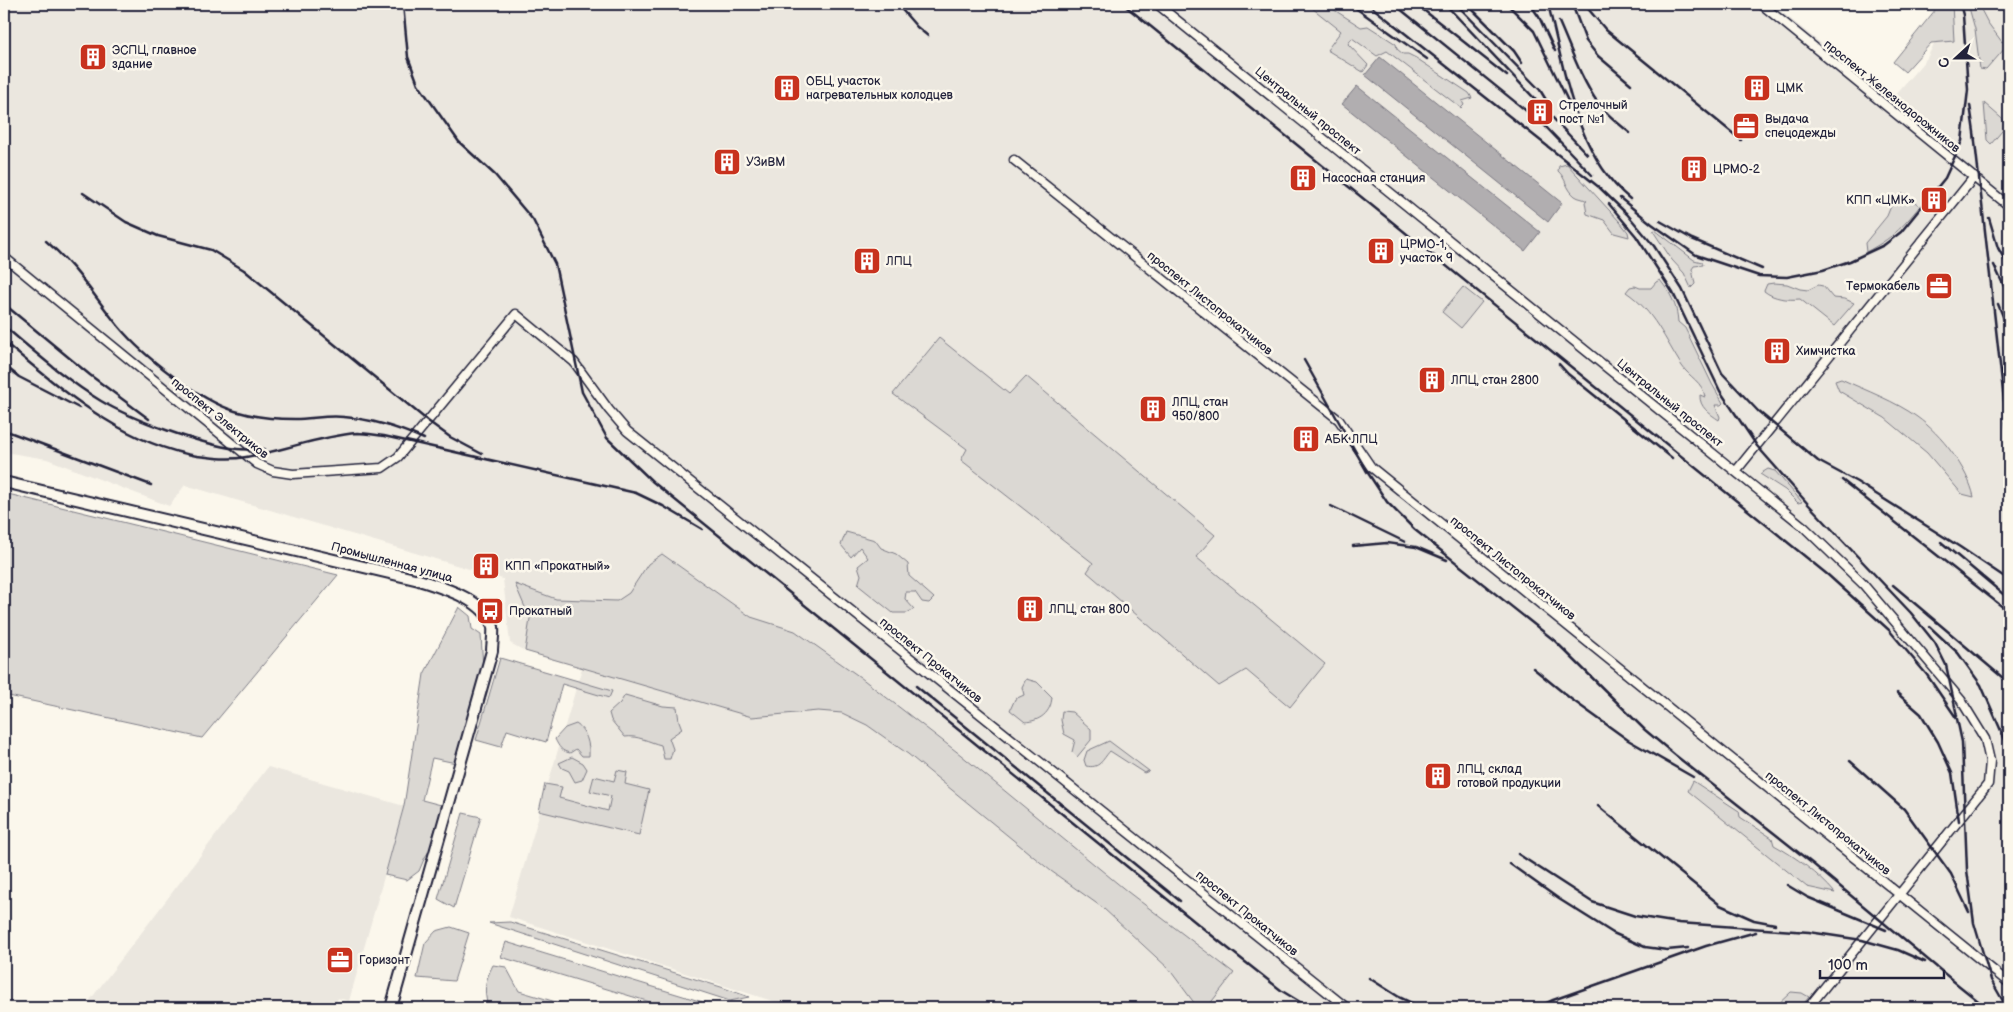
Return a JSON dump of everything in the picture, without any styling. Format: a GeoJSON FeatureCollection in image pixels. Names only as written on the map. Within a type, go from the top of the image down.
{"type":"FeatureCollection","features":[{"type":"Feature","properties":{"kind":"street","name":"Центральный проспект"},"geometry":{"type":"LineString","coordinates":[[1157,4],[1804,526],[1863,584],[1961,700],[1985,739],[1990,761],[1988,784],[1899,894]]}},
{"type":"Feature","properties":{"kind":"street","name":"проспект Железнодорожников"},"geometry":{"type":"LineString","coordinates":[[1761,4],[2009,206]]}},
{"type":"Feature","properties":{"kind":"street","name":"проспект Листопрокатчиков"},"geometry":{"type":"LineString","coordinates":[[1014,160],[1339,420],[1371,467],[2009,983]]}},
{"type":"Feature","properties":{"kind":"street"},"geometry":{"type":"LineString","coordinates":[[1736,471],[1974,177]]}},
{"type":"Feature","properties":{"kind":"street","name":"проспект Электриков"},"geometry":{"type":"LineString","coordinates":[[4,256],[257,464],[274,471],[293,474],[382,468],[398,457],[516,314]]}},
{"type":"Feature","properties":{"kind":"street","name":"проспект Прокатчиков"},"geometry":{"type":"LineString","coordinates":[[516,314],[574,362],[627,431],[1347,1008]]}},
{"type":"Feature","properties":{"kind":"street","name":"Промышленная улица"},"geometry":{"type":"LineString","coordinates":[[4,482],[419,580],[460,593],[481,609],[493,627],[492,651],[392,1008]]}},
{"type":"Feature","properties":{"kind":"street"},"geometry":{"type":"LineString","coordinates":[[1808,1008],[1899,894]]}},
{"type":"Feature","properties":{"kind":"shaded area"},"geometry":{"type":"Polygon","coordinates":[[[4,4],[1772,4],[1887,97],[1896,94],[1927,58],[1947,18],[1946,4],[2009,4],[2009,1008],[794,1008],[509,917],[582,668],[525,651],[510,643],[503,579],[185,485],[169,506],[47,459],[4,452],[4,4]]]}},
{"type":"Feature","properties":{"kind":"shaded area"},"geometry":{"type":"Polygon","coordinates":[[[1307,4],[1333,4],[1328,6],[1361,27],[1368,26],[1396,44],[1397,49],[1403,54],[1416,58],[1469,93],[1472,98],[1462,101],[1464,105],[1461,108],[1387,51],[1377,56],[1352,38],[1348,44],[1368,65],[1363,72],[1327,50],[1341,31],[1307,4]]]}},
{"type":"Feature","properties":{"kind":"shaded area"},"geometry":{"type":"Polygon","coordinates":[[[1940,4],[1952,4],[1954,41],[1931,43],[1905,72],[1893,62],[1940,4]]]}},
{"type":"Feature","properties":{"kind":"shaded area"},"geometry":{"type":"Polygon","coordinates":[[[1968,4],[1978,4],[1988,23],[2002,42],[2009,38],[2009,49],[2006,47],[1986,70],[1980,69],[1975,29],[1968,4]]]}},
{"type":"Feature","properties":{"kind":"shaded area"},"geometry":{"type":"Polygon","coordinates":[[[1380,57],[1562,203],[1548,222],[1365,75],[1380,57]]]}},
{"type":"Feature","properties":{"kind":"shaded area"},"geometry":{"type":"Polygon","coordinates":[[[1357,86],[1540,232],[1525,251],[1342,104],[1357,86]]]}},
{"type":"Feature","properties":{"kind":"shaded area"},"geometry":{"type":"Polygon","coordinates":[[[1984,103],[2008,124],[1991,144],[1987,140],[1984,103]]]}},
{"type":"Feature","properties":{"kind":"shaded area"},"geometry":{"type":"Polygon","coordinates":[[[1567,164],[1620,222],[1628,232],[1629,237],[1614,233],[1604,220],[1587,214],[1585,202],[1587,201],[1576,197],[1572,193],[1558,171],[1559,166],[1567,164]]]}},
{"type":"Feature","properties":{"kind":"shaded area"},"geometry":{"type":"Polygon","coordinates":[[[1903,193],[1920,206],[1896,232],[1866,252],[1865,243],[1887,216],[1891,206],[1903,193]]]}},
{"type":"Feature","properties":{"kind":"shaded area"},"geometry":{"type":"Polygon","coordinates":[[[1655,230],[1694,260],[1702,262],[1703,265],[1694,266],[1692,269],[1695,284],[1691,288],[1684,273],[1672,260],[1653,231],[1655,230]]]}},
{"type":"Feature","properties":{"kind":"shaded area"},"geometry":{"type":"Polygon","coordinates":[[[1660,280],[1673,300],[1678,322],[1685,328],[1723,403],[1715,405],[1720,417],[1719,420],[1703,407],[1700,399],[1700,395],[1705,397],[1702,387],[1682,366],[1652,317],[1626,292],[1630,287],[1635,286],[1651,288],[1660,280]]]}},
{"type":"Feature","properties":{"kind":"shaded area"},"geometry":{"type":"Polygon","coordinates":[[[1767,284],[1787,284],[1808,290],[1818,285],[1823,286],[1833,298],[1845,299],[1854,303],[1834,326],[1800,299],[1772,296],[1764,291],[1767,284]]]}},
{"type":"Feature","properties":{"kind":"shaded area"},"geometry":{"type":"Polygon","coordinates":[[[1463,287],[1482,302],[1461,328],[1442,312],[1463,287]]]}},
{"type":"Feature","properties":{"kind":"shaded area"},"geometry":{"type":"Polygon","coordinates":[[[939,338],[1009,394],[1026,376],[1215,535],[1196,557],[1325,664],[1290,707],[1246,670],[1219,686],[1087,572],[1093,563],[961,460],[967,449],[893,394],[939,338]]]}},
{"type":"Feature","properties":{"kind":"shaded area"},"geometry":{"type":"Polygon","coordinates":[[[1841,379],[1900,406],[1926,424],[1944,442],[1960,464],[1971,486],[1974,497],[1962,494],[1927,453],[1885,418],[1839,391],[1835,381],[1841,379]]]}},
{"type":"Feature","properties":{"kind":"shaded area"},"geometry":{"type":"Polygon","coordinates":[[[1768,469],[1775,471],[1802,502],[1798,503],[1785,490],[1760,474],[1768,469]]]}},
{"type":"Feature","properties":{"kind":"shaded area"},"geometry":{"type":"Polygon","coordinates":[[[4,493],[338,575],[202,738],[4,695],[4,493]]]}},
{"type":"Feature","properties":{"kind":"shaded area"},"geometry":{"type":"Polygon","coordinates":[[[846,532],[875,540],[881,548],[896,554],[908,564],[909,576],[934,598],[929,603],[922,602],[915,592],[906,592],[905,599],[914,609],[907,613],[893,613],[858,585],[861,575],[858,566],[868,558],[860,547],[851,557],[841,545],[846,532]]]}},
{"type":"Feature","properties":{"kind":"shaded area"},"geometry":{"type":"Polygon","coordinates":[[[662,554],[751,617],[795,631],[860,677],[961,755],[1128,892],[1234,973],[1209,1005],[1211,1008],[1198,1008],[1169,969],[1103,908],[1051,871],[908,754],[867,725],[842,713],[818,711],[752,717],[525,651],[530,619],[515,584],[556,599],[617,601],[629,593],[648,564],[662,554]]]}},
{"type":"Feature","properties":{"kind":"shaded area"},"geometry":{"type":"Polygon","coordinates":[[[459,607],[470,616],[472,629],[481,635],[483,668],[456,763],[432,758],[422,800],[441,805],[440,816],[430,850],[419,871],[407,880],[385,875],[404,806],[424,674],[459,607]]]}},
{"type":"Feature","properties":{"kind":"shaded area"},"geometry":{"type":"Polygon","coordinates":[[[500,658],[612,691],[609,698],[562,684],[546,742],[507,730],[501,747],[476,740],[500,658]]]}},
{"type":"Feature","properties":{"kind":"shaded area"},"geometry":{"type":"Polygon","coordinates":[[[1026,679],[1037,682],[1052,697],[1049,708],[1044,715],[1035,720],[1025,722],[1010,710],[1015,699],[1024,695],[1022,687],[1026,679]]]}},
{"type":"Feature","properties":{"kind":"shaded area"},"geometry":{"type":"Polygon","coordinates":[[[625,695],[663,706],[677,707],[682,729],[669,738],[673,749],[670,759],[664,759],[661,745],[638,738],[625,737],[611,720],[609,713],[620,703],[625,695]]]}},
{"type":"Feature","properties":{"kind":"shaded area"},"geometry":{"type":"Polygon","coordinates":[[[1062,711],[1072,712],[1091,729],[1091,740],[1077,757],[1072,752],[1075,740],[1064,734],[1061,720],[1062,711]]]}},
{"type":"Feature","properties":{"kind":"shaded area"},"geometry":{"type":"Polygon","coordinates":[[[576,724],[587,738],[589,756],[582,756],[576,749],[570,753],[562,750],[555,739],[565,728],[576,724]]]}},
{"type":"Feature","properties":{"kind":"shaded area"},"geometry":{"type":"Polygon","coordinates":[[[1109,741],[1149,771],[1144,773],[1110,751],[1098,765],[1086,766],[1084,760],[1087,751],[1109,741]]]}},
{"type":"Feature","properties":{"kind":"shaded area"},"geometry":{"type":"Polygon","coordinates":[[[572,757],[583,763],[587,769],[582,780],[575,782],[569,771],[562,768],[559,763],[572,757]]]}},
{"type":"Feature","properties":{"kind":"shaded area"},"geometry":{"type":"Polygon","coordinates":[[[268,767],[404,806],[349,1001],[338,998],[334,1008],[84,1008],[268,767]]]}},
{"type":"Feature","properties":{"kind":"shaded area"},"geometry":{"type":"Polygon","coordinates":[[[617,770],[627,772],[625,784],[649,790],[639,835],[539,811],[545,784],[562,787],[559,798],[608,811],[611,796],[590,791],[594,776],[614,781],[617,770]]]}},
{"type":"Feature","properties":{"kind":"shaded area"},"geometry":{"type":"Polygon","coordinates":[[[1693,781],[1739,811],[1740,817],[1772,838],[1774,845],[1807,866],[1835,893],[1807,887],[1688,791],[1693,781]]]}},
{"type":"Feature","properties":{"kind":"shaded area"},"geometry":{"type":"Polygon","coordinates":[[[463,813],[481,817],[454,908],[438,899],[463,813]]]}},
{"type":"Feature","properties":{"kind":"shaded area"},"geometry":{"type":"Polygon","coordinates":[[[510,922],[749,997],[730,1001],[489,923],[510,922]]]}},
{"type":"Feature","properties":{"kind":"shaded area"},"geometry":{"type":"Polygon","coordinates":[[[451,927],[469,933],[454,981],[417,978],[425,943],[436,931],[451,927]]]}},
{"type":"Feature","properties":{"kind":"shaded area"},"geometry":{"type":"Polygon","coordinates":[[[506,942],[706,1003],[705,1008],[670,1008],[501,957],[506,942]]]}},
{"type":"Feature","properties":{"kind":"shaded area"},"geometry":{"type":"Polygon","coordinates":[[[493,965],[506,967],[519,991],[576,1008],[488,1008],[486,986],[493,965]]]}},
{"type":"Feature","properties":{"kind":"shaded area"},"geometry":{"type":"Polygon","coordinates":[[[1791,992],[1802,993],[1809,997],[1800,1008],[1774,1008],[1791,992]]]}},
{"type":"Feature","properties":{"kind":"railway"},"geometry":{"type":"LineString","coordinates":[[403,4],[408,57],[418,84],[459,142],[495,175],[533,220],[555,264],[582,392],[607,438],[653,482],[1220,942],[1282,991],[1310,1008]]}},
{"type":"Feature","properties":{"kind":"railway"},"geometry":{"type":"LineString","coordinates":[[897,4],[917,27],[928,36]]}},
{"type":"Feature","properties":{"kind":"railway"},"geometry":{"type":"LineString","coordinates":[[1123,4],[1828,575],[1889,630],[1927,675],[1957,719],[1962,742],[1967,870],[1974,923],[1991,980],[2007,1008]]}},
{"type":"Feature","properties":{"kind":"railway"},"geometry":{"type":"LineString","coordinates":[[1350,4],[1427,59]]}},
{"type":"Feature","properties":{"kind":"railway"},"geometry":{"type":"LineString","coordinates":[[1368,4],[1600,188],[1627,214],[1654,246],[1682,289],[1722,373],[1758,411],[1818,461],[1857,482],[2009,580]]}},
{"type":"Feature","properties":{"kind":"railway"},"geometry":{"type":"LineString","coordinates":[[1394,4],[1545,126],[1592,175]]}},
{"type":"Feature","properties":{"kind":"railway"},"geometry":{"type":"LineString","coordinates":[[1416,4],[1507,76]]}},
{"type":"Feature","properties":{"kind":"railway"},"geometry":{"type":"LineString","coordinates":[[1445,4],[1587,154]]}},
{"type":"Feature","properties":{"kind":"railway"},"geometry":{"type":"LineString","coordinates":[[1456,4],[1540,90],[1551,108]]}},
{"type":"Feature","properties":{"kind":"railway"},"geometry":{"type":"LineString","coordinates":[[1467,4],[1514,51],[1522,63]]}},
{"type":"Feature","properties":{"kind":"railway"},"geometry":{"type":"LineString","coordinates":[[1507,4],[1534,31],[1569,103]]}},
{"type":"Feature","properties":{"kind":"railway"},"geometry":{"type":"LineString","coordinates":[[1530,4],[1539,17],[1555,51]]}},
{"type":"Feature","properties":{"kind":"railway"},"geometry":{"type":"LineString","coordinates":[[1548,4],[1567,83],[1584,135],[1596,159],[1611,180],[1630,199]]}},
{"type":"Feature","properties":{"kind":"railway"},"geometry":{"type":"LineString","coordinates":[[1572,4],[1586,41],[1598,56],[1631,84]]}},
{"type":"Feature","properties":{"kind":"railway"},"geometry":{"type":"LineString","coordinates":[[1584,4],[1606,30],[1741,140]]}},
{"type":"Feature","properties":{"kind":"railway"},"geometry":{"type":"LineString","coordinates":[[1620,198],[1652,224],[1696,255],[1759,276],[1787,277],[1823,270],[1850,261],[1884,245],[1901,232],[1945,178],[1962,141],[1968,90],[1963,15],[1960,4]]}},
{"type":"Feature","properties":{"kind":"railway"},"geometry":{"type":"LineString","coordinates":[[1559,22],[1581,74],[1592,94],[1605,111],[1630,133]]}},
{"type":"Feature","properties":{"kind":"railway"},"geometry":{"type":"LineString","coordinates":[[1970,105],[1975,139]]}},
{"type":"Feature","properties":{"kind":"railway"},"geometry":{"type":"LineString","coordinates":[[1974,133],[2009,445]]}},
{"type":"Feature","properties":{"kind":"railway"},"geometry":{"type":"LineString","coordinates":[[83,193],[126,222],[158,236],[211,250],[244,270],[428,421],[450,437],[482,454]]}},
{"type":"Feature","properties":{"kind":"railway"},"geometry":{"type":"LineString","coordinates":[[1609,204],[1636,236],[1673,293],[1720,391],[1757,446],[1808,504],[1911,613],[1935,643],[1946,665],[1957,716]]}},
{"type":"Feature","properties":{"kind":"railway"},"geometry":{"type":"LineString","coordinates":[[1989,218],[1998,248],[2009,267]]}},
{"type":"Feature","properties":{"kind":"railway"},"geometry":{"type":"LineString","coordinates":[[1660,221],[1692,239],[1762,269]]}},
{"type":"Feature","properties":{"kind":"railway"},"geometry":{"type":"LineString","coordinates":[[46,241],[67,261],[119,327],[142,351],[172,376],[205,397],[235,411],[250,415],[287,419],[332,416],[354,418],[385,425],[424,439]]}},
{"type":"Feature","properties":{"kind":"railway"},"geometry":{"type":"LineString","coordinates":[[1994,265],[2009,297]]}},
{"type":"Feature","properties":{"kind":"railway"},"geometry":{"type":"LineString","coordinates":[[4,304],[90,375],[149,419]]}},
{"type":"Feature","properties":{"kind":"railway"},"geometry":{"type":"LineString","coordinates":[[1998,304],[2009,331]]}},
{"type":"Feature","properties":{"kind":"railway"},"geometry":{"type":"LineString","coordinates":[[4,326],[39,356],[88,393],[130,416],[204,442],[237,449],[264,449]]}},
{"type":"Feature","properties":{"kind":"railway"},"geometry":{"type":"LineString","coordinates":[[4,342],[93,412],[117,427],[169,449],[197,456],[234,458],[343,435],[360,433],[384,436],[636,493],[663,506],[702,529]]}},
{"type":"Feature","properties":{"kind":"railway"},"geometry":{"type":"LineString","coordinates":[[1304,360],[1366,470],[1387,502],[1415,530],[1555,641],[1645,730],[1813,864],[1957,984]]}},
{"type":"Feature","properties":{"kind":"railway"},"geometry":{"type":"LineString","coordinates":[[1559,364],[1568,374],[1672,458]]}},
{"type":"Feature","properties":{"kind":"railway"},"geometry":{"type":"LineString","coordinates":[[4,365],[19,377],[79,408]]}},
{"type":"Feature","properties":{"kind":"railway"},"geometry":{"type":"LineString","coordinates":[[4,430],[151,485]]}},
{"type":"Feature","properties":{"kind":"railway"},"geometry":{"type":"LineString","coordinates":[[1842,480],[2009,612]]}},
{"type":"Feature","properties":{"kind":"railway"},"geometry":{"type":"LineString","coordinates":[[1331,506],[1405,542]]}},
{"type":"Feature","properties":{"kind":"railway"},"geometry":{"type":"LineString","coordinates":[[1941,542],[2009,599]]}},
{"type":"Feature","properties":{"kind":"railway"},"geometry":{"type":"LineString","coordinates":[[1353,546],[1387,543],[1416,547],[1447,560]]}},
{"type":"Feature","properties":{"kind":"railway"},"geometry":{"type":"LineString","coordinates":[[1893,585],[2009,683]]}},
{"type":"Feature","properties":{"kind":"railway"},"geometry":{"type":"LineString","coordinates":[[1930,627],[1958,653],[1981,685],[2009,749]]}},
{"type":"Feature","properties":{"kind":"railway"},"geometry":{"type":"LineString","coordinates":[[1533,668],[1571,699],[1628,740],[1693,777]]}},
{"type":"Feature","properties":{"kind":"railway"},"geometry":{"type":"LineString","coordinates":[[916,686],[1180,901]]}},
{"type":"Feature","properties":{"kind":"railway"},"geometry":{"type":"LineString","coordinates":[[1897,693],[1921,714],[1938,742],[1952,773],[1959,821]]}},
{"type":"Feature","properties":{"kind":"railway"},"geometry":{"type":"LineString","coordinates":[[1850,761],[1904,809],[1951,874],[1969,912]]}},
{"type":"Feature","properties":{"kind":"railway"},"geometry":{"type":"LineString","coordinates":[[1598,806],[1720,905],[1754,920],[1775,924]]}},
{"type":"Feature","properties":{"kind":"railway"},"geometry":{"type":"LineString","coordinates":[[1518,854],[1592,902],[1635,916],[1679,923],[1809,932],[1862,940],[1898,950],[1925,962]]}},
{"type":"Feature","properties":{"kind":"railway"},"geometry":{"type":"LineString","coordinates":[[1510,864],[1559,899],[1613,933],[1645,947],[1667,950],[1688,948]]}},
{"type":"Feature","properties":{"kind":"railway"},"geometry":{"type":"LineString","coordinates":[[1787,885],[1807,897],[1886,930]]}},
{"type":"Feature","properties":{"kind":"railway"},"geometry":{"type":"LineString","coordinates":[[1536,1008],[1553,1000],[1706,946],[1756,932]]}},
{"type":"Feature","properties":{"kind":"railway"},"geometry":{"type":"LineString","coordinates":[[1369,978],[1399,997],[1422,1008]]}},
{"type":"Feature","properties":{"kind":"railway"},"geometry":{"type":"LineString","coordinates":[[1952,980],[1987,1008]]}},
{"type":"Feature","properties":{"kind":"place","name":"ЭСПЦ, главное здание"},"geometry":{"type":"Point","coordinates":[93,57]}},
{"type":"Feature","properties":{"kind":"place","name":"ОБЦ, участок нагревательных колодцев"},"geometry":{"type":"Point","coordinates":[787,88]}},
{"type":"Feature","properties":{"kind":"place","name":"ЦМК"},"geometry":{"type":"Point","coordinates":[1757,88]}},
{"type":"Feature","properties":{"kind":"place","name":"Стрелочный пост №1"},"geometry":{"type":"Point","coordinates":[1540,112]}},
{"type":"Feature","properties":{"kind":"place","name":"Выдача спецодежды"},"geometry":{"type":"Point","coordinates":[1746,126]}},
{"type":"Feature","properties":{"kind":"place","name":"УЗиВМ"},"geometry":{"type":"Point","coordinates":[727,162]}},
{"type":"Feature","properties":{"kind":"place","name":"ЦРМО-2"},"geometry":{"type":"Point","coordinates":[1694,169]}},
{"type":"Feature","properties":{"kind":"place","name":"Насосная станция"},"geometry":{"type":"Point","coordinates":[1303,178]}},
{"type":"Feature","properties":{"kind":"place","name":"КПП «ЦМК»"},"geometry":{"type":"Point","coordinates":[1934,200]}},
{"type":"Feature","properties":{"kind":"place","name":"ЦРМО-1, участок 9"},"geometry":{"type":"Point","coordinates":[1381,251]}},
{"type":"Feature","properties":{"kind":"place","name":"ЛПЦ"},"geometry":{"type":"Point","coordinates":[867,261]}},
{"type":"Feature","properties":{"kind":"place","name":"Термокабель"},"geometry":{"type":"Point","coordinates":[1939,286]}},
{"type":"Feature","properties":{"kind":"place","name":"Химчистка"},"geometry":{"type":"Point","coordinates":[1777,351]}},
{"type":"Feature","properties":{"kind":"place","name":"ЛПЦ, стан 2800"},"geometry":{"type":"Point","coordinates":[1432,380]}},
{"type":"Feature","properties":{"kind":"place","name":"ЛПЦ, стан 950/800"},"geometry":{"type":"Point","coordinates":[1153,409]}},
{"type":"Feature","properties":{"kind":"place","name":"АБК ЛПЦ"},"geometry":{"type":"Point","coordinates":[1306,439]}},
{"type":"Feature","properties":{"kind":"place","name":"КПП «Прокатный»"},"geometry":{"type":"Point","coordinates":[486,566]}},
{"type":"Feature","properties":{"kind":"place","name":"ЛПЦ, стан 800"},"geometry":{"type":"Point","coordinates":[1030,609]}},
{"type":"Feature","properties":{"kind":"place","name":"Прокатный"},"geometry":{"type":"Point","coordinates":[490,611]}},
{"type":"Feature","properties":{"kind":"place","name":"ЛПЦ, склад готовой продукции"},"geometry":{"type":"Point","coordinates":[1438,776]}},
{"type":"Feature","properties":{"kind":"place","name":"Горизонт"},"geometry":{"type":"Point","coordinates":[340,960]}}]}
